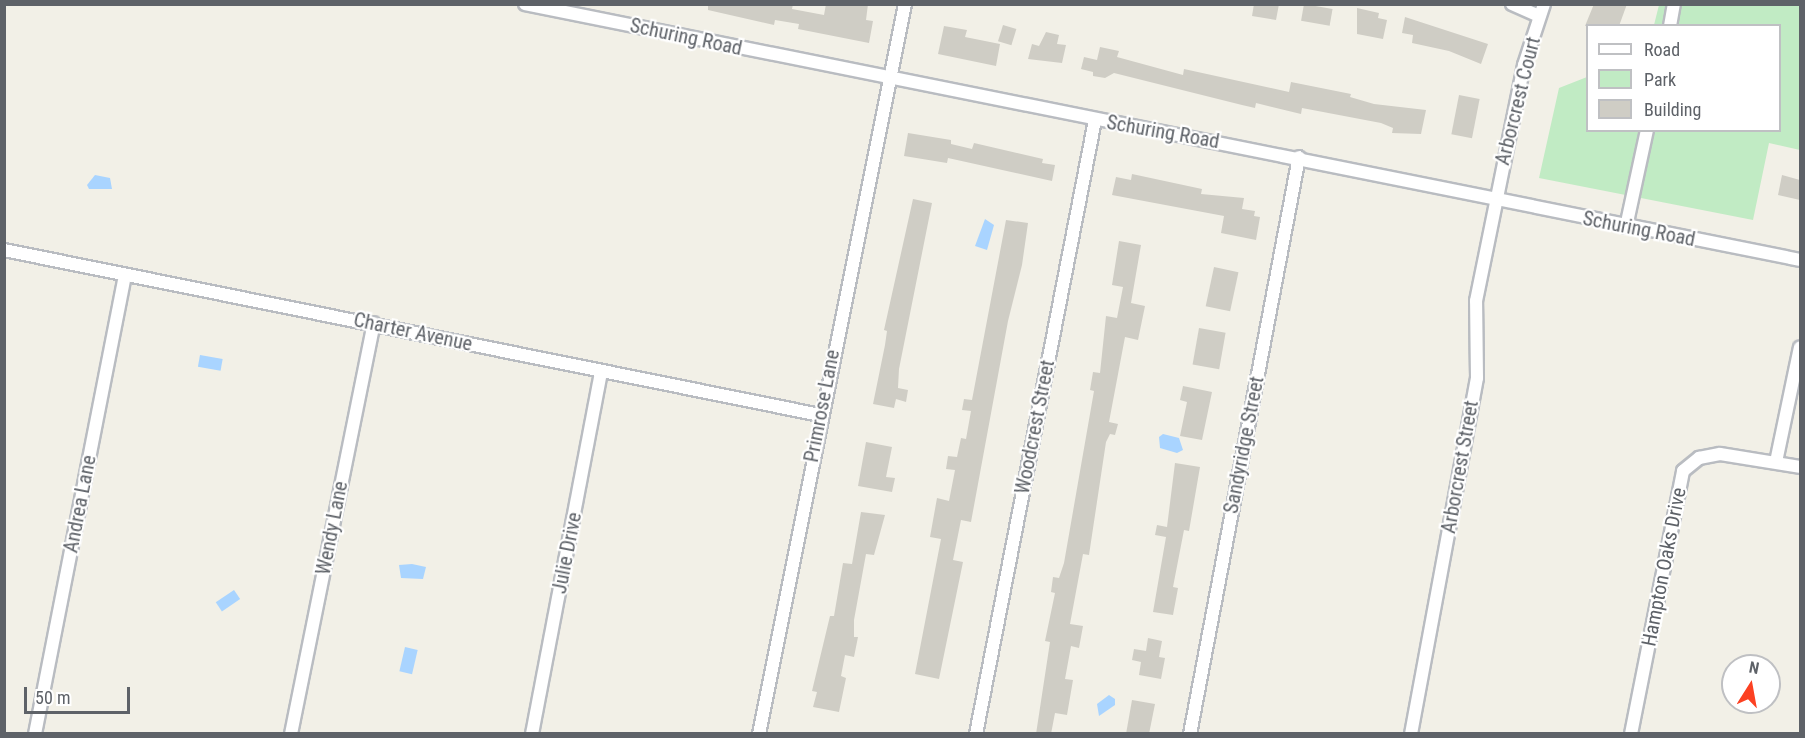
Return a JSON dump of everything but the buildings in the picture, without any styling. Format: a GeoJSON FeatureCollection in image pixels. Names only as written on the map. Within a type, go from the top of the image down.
{"type":"FeatureCollection","features":[{"type":"Feature","properties":{"kind":"street","name":"Schuring Road"},"geometry":{"type":"LineString","coordinates":[[525,4],[1095,120],[1299,157],[1626,227],[1800,260]]}},
{"type":"Feature","properties":{"kind":"street","name":"Primrose Lane"},"geometry":{"type":"LineString","coordinates":[[759,734],[820,415],[905,4]]}},
{"type":"Feature","properties":{"kind":"street"},"geometry":{"type":"LineString","coordinates":[[1512,4],[1542,10]]}},
{"type":"Feature","properties":{"kind":"street"},"geometry":{"type":"LineString","coordinates":[[1670,24],[1674,4]]}},
{"type":"Feature","properties":{"kind":"street","name":"Arborcrest Court"},"geometry":{"type":"LineString","coordinates":[[1495,199],[1524,65],[1542,10]]}},
{"type":"Feature","properties":{"kind":"street","name":"Woodcrest Street"},"geometry":{"type":"LineString","coordinates":[[976,734],[1095,120]]}},
{"type":"Feature","properties":{"kind":"street"},"geometry":{"type":"LineString","coordinates":[[1626,227],[1647,132]]}},
{"type":"Feature","properties":{"kind":"street","name":"Sandyridge Street"},"geometry":{"type":"LineString","coordinates":[[1190,734],[1299,157]]}},
{"type":"Feature","properties":{"kind":"street","name":"Arborcrest Street"},"geometry":{"type":"LineString","coordinates":[[1411,734],[1476,378],[1476,300],[1495,199]]}},
{"type":"Feature","properties":{"kind":"street","name":"Charter Avenue"},"geometry":{"type":"LineString","coordinates":[[4,250],[820,415]]}},
{"type":"Feature","properties":{"kind":"street","name":"Andrea Lane"},"geometry":{"type":"LineString","coordinates":[[35,734],[125,275]]}},
{"type":"Feature","properties":{"kind":"street","name":"Wendy Lane"},"geometry":{"type":"LineString","coordinates":[[291,734],[374,323]]}},
{"type":"Feature","properties":{"kind":"street"},"geometry":{"type":"LineString","coordinates":[[1776,462],[1800,347]]}},
{"type":"Feature","properties":{"kind":"street","name":"Julie Drive"},"geometry":{"type":"LineString","coordinates":[[532,734],[601,372]]}},
{"type":"Feature","properties":{"kind":"street","name":"Hampton Oaks Drive"},"geometry":{"type":"LineString","coordinates":[[1631,734],[1683,471],[1699,458],[1720,454],[1800,467]]}},
{"type":"Feature","properties":{"kind":"green space"},"geometry":{"type":"Polygon","coordinates":[[[1659,5],[1800,5],[1800,150],[1769,143],[1753,220],[1539,178],[1559,88],[1586,77],[1586,132],[1781,132],[1781,24],[1654,24],[1659,5]]]}},
{"type":"Feature","properties":{"kind":"water"},"geometry":{"type":"Polygon","coordinates":[[[95,175],[110,178],[112,189],[89,189],[87,185],[95,175]]]}},
{"type":"Feature","properties":{"kind":"water"},"geometry":{"type":"Polygon","coordinates":[[[985,219],[994,225],[987,250],[975,246],[985,219]]]}},
{"type":"Feature","properties":{"kind":"water"},"geometry":{"type":"Polygon","coordinates":[[[200,355],[223,359],[221,371],[198,367],[200,355]]]}},
{"type":"Feature","properties":{"kind":"water"},"geometry":{"type":"Polygon","coordinates":[[[1163,434],[1179,438],[1183,450],[1177,453],[1160,448],[1159,437],[1163,434]]]}},
{"type":"Feature","properties":{"kind":"water"},"geometry":{"type":"Polygon","coordinates":[[[412,564],[426,567],[423,579],[401,578],[399,565],[412,564]]]}},
{"type":"Feature","properties":{"kind":"water"},"geometry":{"type":"Polygon","coordinates":[[[234,590],[240,599],[222,611],[216,602],[234,590]]]}},
{"type":"Feature","properties":{"kind":"water"},"geometry":{"type":"Polygon","coordinates":[[[405,647],[418,650],[412,674],[399,671],[405,647]]]}},
{"type":"Feature","properties":{"kind":"water"},"geometry":{"type":"Polygon","coordinates":[[[1109,695],[1115,699],[1115,705],[1099,716],[1097,704],[1109,695]]]}}]}
